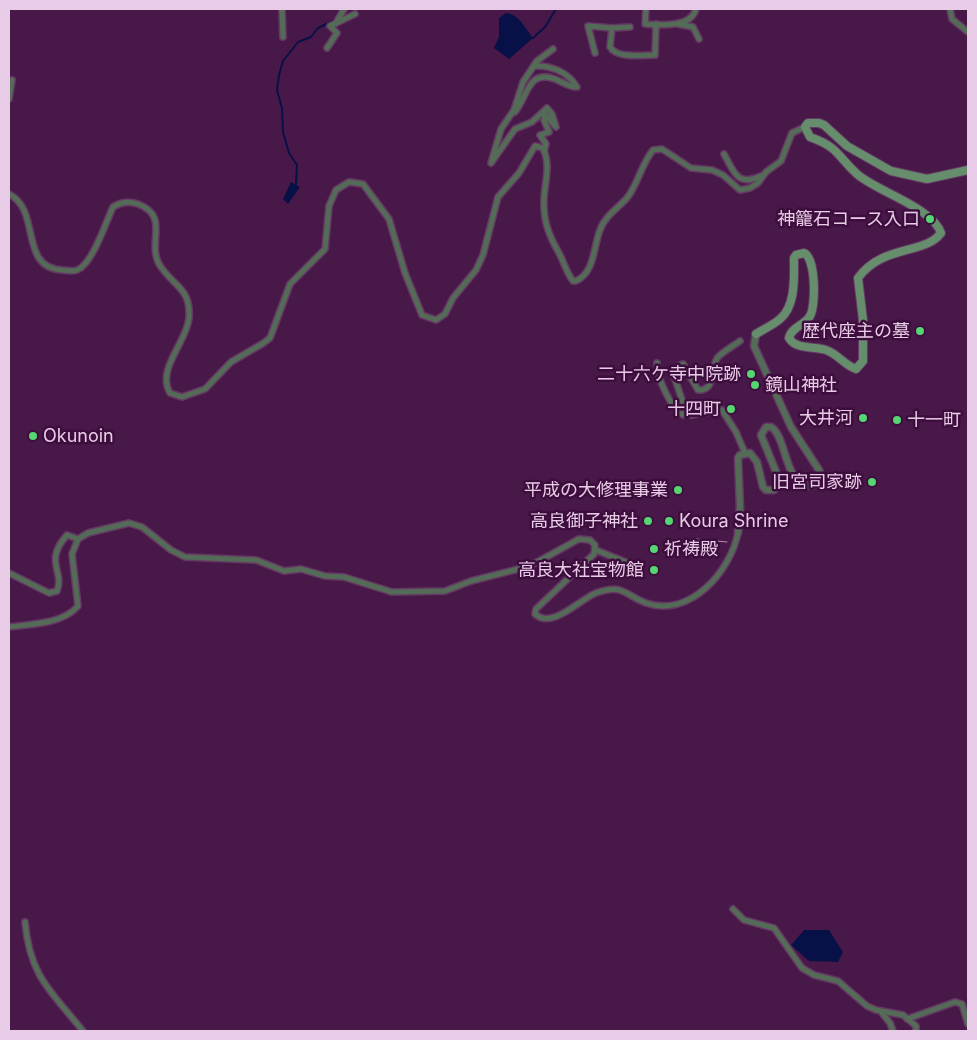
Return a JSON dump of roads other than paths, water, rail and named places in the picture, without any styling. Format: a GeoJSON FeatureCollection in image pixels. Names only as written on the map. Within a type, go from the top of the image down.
{"type":"FeatureCollection","features":[{"type":"Feature","properties":{"kind":"main road"},"geometry":{"type":"LineString","coordinates":[[756,334],[780,320],[788,311],[791,301],[794,258],[796,255],[804,253],[811,259],[813,268],[813,308],[808,319],[795,329],[789,338],[796,345],[823,349],[835,353],[850,367],[856,369],[863,361],[863,320],[858,278],[875,261],[901,250],[937,239],[941,233],[940,228],[928,217],[858,175],[840,153],[829,144],[810,136],[805,127],[808,123],[819,122],[857,153],[891,170],[904,174],[927,179],[968,170]]}},
{"type":"Feature","properties":{"kind":"street"},"geometry":{"type":"LineString","coordinates":[[282,9],[283,37]]}},
{"type":"Feature","properties":{"kind":"street"},"geometry":{"type":"LineString","coordinates":[[337,21],[344,9]]}},
{"type":"Feature","properties":{"kind":"street"},"geometry":{"type":"LineString","coordinates":[[646,9],[644,24],[678,23],[693,27],[699,39]]}},
{"type":"Feature","properties":{"kind":"street"},"geometry":{"type":"LineString","coordinates":[[678,23],[691,18],[696,9]]}},
{"type":"Feature","properties":{"kind":"street"},"geometry":{"type":"LineString","coordinates":[[950,9],[952,19],[968,32]]}},
{"type":"Feature","properties":{"kind":"street"},"geometry":{"type":"LineString","coordinates":[[327,48],[337,34],[330,26],[355,14]]}},
{"type":"Feature","properties":{"kind":"street"},"geometry":{"type":"LineString","coordinates":[[612,28],[610,49],[631,56],[655,55],[656,24]]}},
{"type":"Feature","properties":{"kind":"street"},"geometry":{"type":"LineString","coordinates":[[595,53],[588,26],[630,27]]}},
{"type":"Feature","properties":{"kind":"street"},"geometry":{"type":"LineString","coordinates":[[540,135],[549,132],[544,120],[545,114],[556,126],[552,114],[547,108],[532,122],[514,129],[491,163],[501,129],[510,116],[523,82],[534,66],[553,49]]}},
{"type":"Feature","properties":{"kind":"street"},"geometry":{"type":"LineString","coordinates":[[510,116],[516,111],[530,85],[540,77],[546,76],[577,88],[572,80],[554,68],[534,66]]}},
{"type":"Feature","properties":{"kind":"street"},"geometry":{"type":"LineString","coordinates":[[9,100],[11,80]]}},
{"type":"Feature","properties":{"kind":"street"},"geometry":{"type":"LineString","coordinates":[[724,154],[735,175],[741,179],[751,181],[761,176],[780,161],[792,133],[805,127]]}},
{"type":"Feature","properties":{"kind":"street"},"geometry":{"type":"LineString","coordinates":[[9,194],[16,199],[28,216],[31,239],[44,266],[50,269],[76,271],[82,268],[92,254],[113,207],[119,204],[134,202],[146,207],[152,213],[156,228],[156,255],[167,275],[181,289],[190,302],[189,321],[167,373],[170,394],[182,397],[205,389],[231,362],[270,338],[290,284],[325,249],[331,201],[336,190],[349,182],[363,184],[389,219],[413,296],[422,316],[436,320],[445,314],[453,298],[476,270],[483,255],[498,197],[519,173],[532,149],[537,146],[540,135]]}},
{"type":"Feature","properties":{"kind":"street"},"geometry":{"type":"LineString","coordinates":[[540,135],[546,144],[544,152],[548,168],[544,199],[546,228],[564,267],[573,281],[587,273],[600,229],[628,197],[644,162],[653,150],[662,149],[691,168],[712,170],[723,175],[740,190],[750,188],[758,183],[761,176]]}},
{"type":"Feature","properties":{"kind":"street"},"geometry":{"type":"LineString","coordinates":[[537,146],[544,152]]}},
{"type":"Feature","properties":{"kind":"street"},"geometry":{"type":"LineString","coordinates":[[740,341],[719,356],[715,362],[710,385],[703,390],[698,390],[694,386],[683,364],[678,366],[674,376],[686,412],[692,415],[722,410],[736,432],[745,452],[750,453],[757,462],[762,487],[766,490],[774,490],[778,485],[779,479],[761,435],[766,427],[771,427],[778,434],[791,472],[802,484],[808,487],[819,481],[819,470],[790,428],[754,346],[756,334]]}},
{"type":"Feature","properties":{"kind":"street"},"geometry":{"type":"LineString","coordinates":[[657,363],[671,403],[679,413],[683,415],[686,412]]}},
{"type":"Feature","properties":{"kind":"street"},"geometry":{"type":"LineString","coordinates":[[596,550],[554,594],[536,609],[535,614],[548,619],[558,616],[594,594],[606,590],[617,589],[629,592],[645,602],[664,605],[682,602],[694,597],[711,583],[724,567],[735,547],[740,507],[738,458],[745,452]]}},
{"type":"Feature","properties":{"kind":"street"},"geometry":{"type":"LineString","coordinates":[[9,628],[64,617],[78,606],[77,581],[72,554],[78,539],[88,533],[129,523],[142,527],[171,550],[186,557],[256,560],[284,571],[301,569],[325,576],[355,579],[380,589],[408,592],[445,591],[471,581],[530,566],[584,538],[590,540],[596,550],[633,565]]}},
{"type":"Feature","properties":{"kind":"street"},"geometry":{"type":"LineString","coordinates":[[9,573],[40,590],[49,593],[57,591],[59,580],[55,561],[58,549],[67,536],[78,539]]}},
{"type":"Feature","properties":{"kind":"street"},"geometry":{"type":"LineString","coordinates":[[733,909],[744,920],[774,928],[802,968],[814,975],[838,981],[867,1006],[903,1016],[916,1026],[916,1031]]}},
{"type":"Feature","properties":{"kind":"street"},"geometry":{"type":"LineString","coordinates":[[26,922],[30,954],[40,980],[82,1031]]}},
{"type":"Feature","properties":{"kind":"street"},"geometry":{"type":"LineString","coordinates":[[908,1019],[956,1002],[962,1004],[968,1024]]}},
{"type":"Feature","properties":{"kind":"street"},"geometry":{"type":"LineString","coordinates":[[880,1011],[890,1023],[893,1031]]}},
{"type":"Feature","properties":{"kind":"waterway"},"geometry":{"type":"LineString","coordinates":[[533,38],[545,27],[556,9]]}},
{"type":"Feature","properties":{"kind":"waterway"},"geometry":{"type":"LineString","coordinates":[[296,184],[297,165],[289,153],[283,132],[282,108],[277,90],[279,75],[283,61],[298,42],[311,37],[318,28],[335,20]]}},
{"type":"Feature","properties":{"kind":"tram line"},"geometry":{"type":"LineString","coordinates":[[696,539],[727,542]]}},
{"type":"Feature","properties":{"kind":"place","name":"神籠石コース入口"},"geometry":{"type":"Point","coordinates":[930,219]}},
{"type":"Feature","properties":{"kind":"place","name":"歴代座主の墓"},"geometry":{"type":"Point","coordinates":[920,331]}},
{"type":"Feature","properties":{"kind":"place","name":"二十六ケ寺中院跡"},"geometry":{"type":"Point","coordinates":[751,374]}},
{"type":"Feature","properties":{"kind":"place","name":"鏡山神社"},"geometry":{"type":"Point","coordinates":[755,385]}},
{"type":"Feature","properties":{"kind":"place","name":"十四町"},"geometry":{"type":"Point","coordinates":[731,409]}},
{"type":"Feature","properties":{"kind":"place","name":"大井河"},"geometry":{"type":"Point","coordinates":[863,418]}},
{"type":"Feature","properties":{"kind":"place","name":"十一町"},"geometry":{"type":"Point","coordinates":[897,420]}},
{"type":"Feature","properties":{"kind":"place","name":"Okunoin"},"geometry":{"type":"Point","coordinates":[33,436]}},
{"type":"Feature","properties":{"kind":"place","name":"旧宮司家跡"},"geometry":{"type":"Point","coordinates":[872,482]}},
{"type":"Feature","properties":{"kind":"place","name":"平成の大修理事業"},"geometry":{"type":"Point","coordinates":[678,490]}},
{"type":"Feature","properties":{"kind":"place","name":"高良御子神社"},"geometry":{"type":"Point","coordinates":[648,521]}},
{"type":"Feature","properties":{"kind":"place","name":"Koura Shrine"},"geometry":{"type":"Point","coordinates":[669,521]}},
{"type":"Feature","properties":{"kind":"place","name":"祈祷殿"},"geometry":{"type":"Point","coordinates":[654,549]}},
{"type":"Feature","properties":{"kind":"place","name":"高良大社宝物館"},"geometry":{"type":"Point","coordinates":[654,570]}}]}
